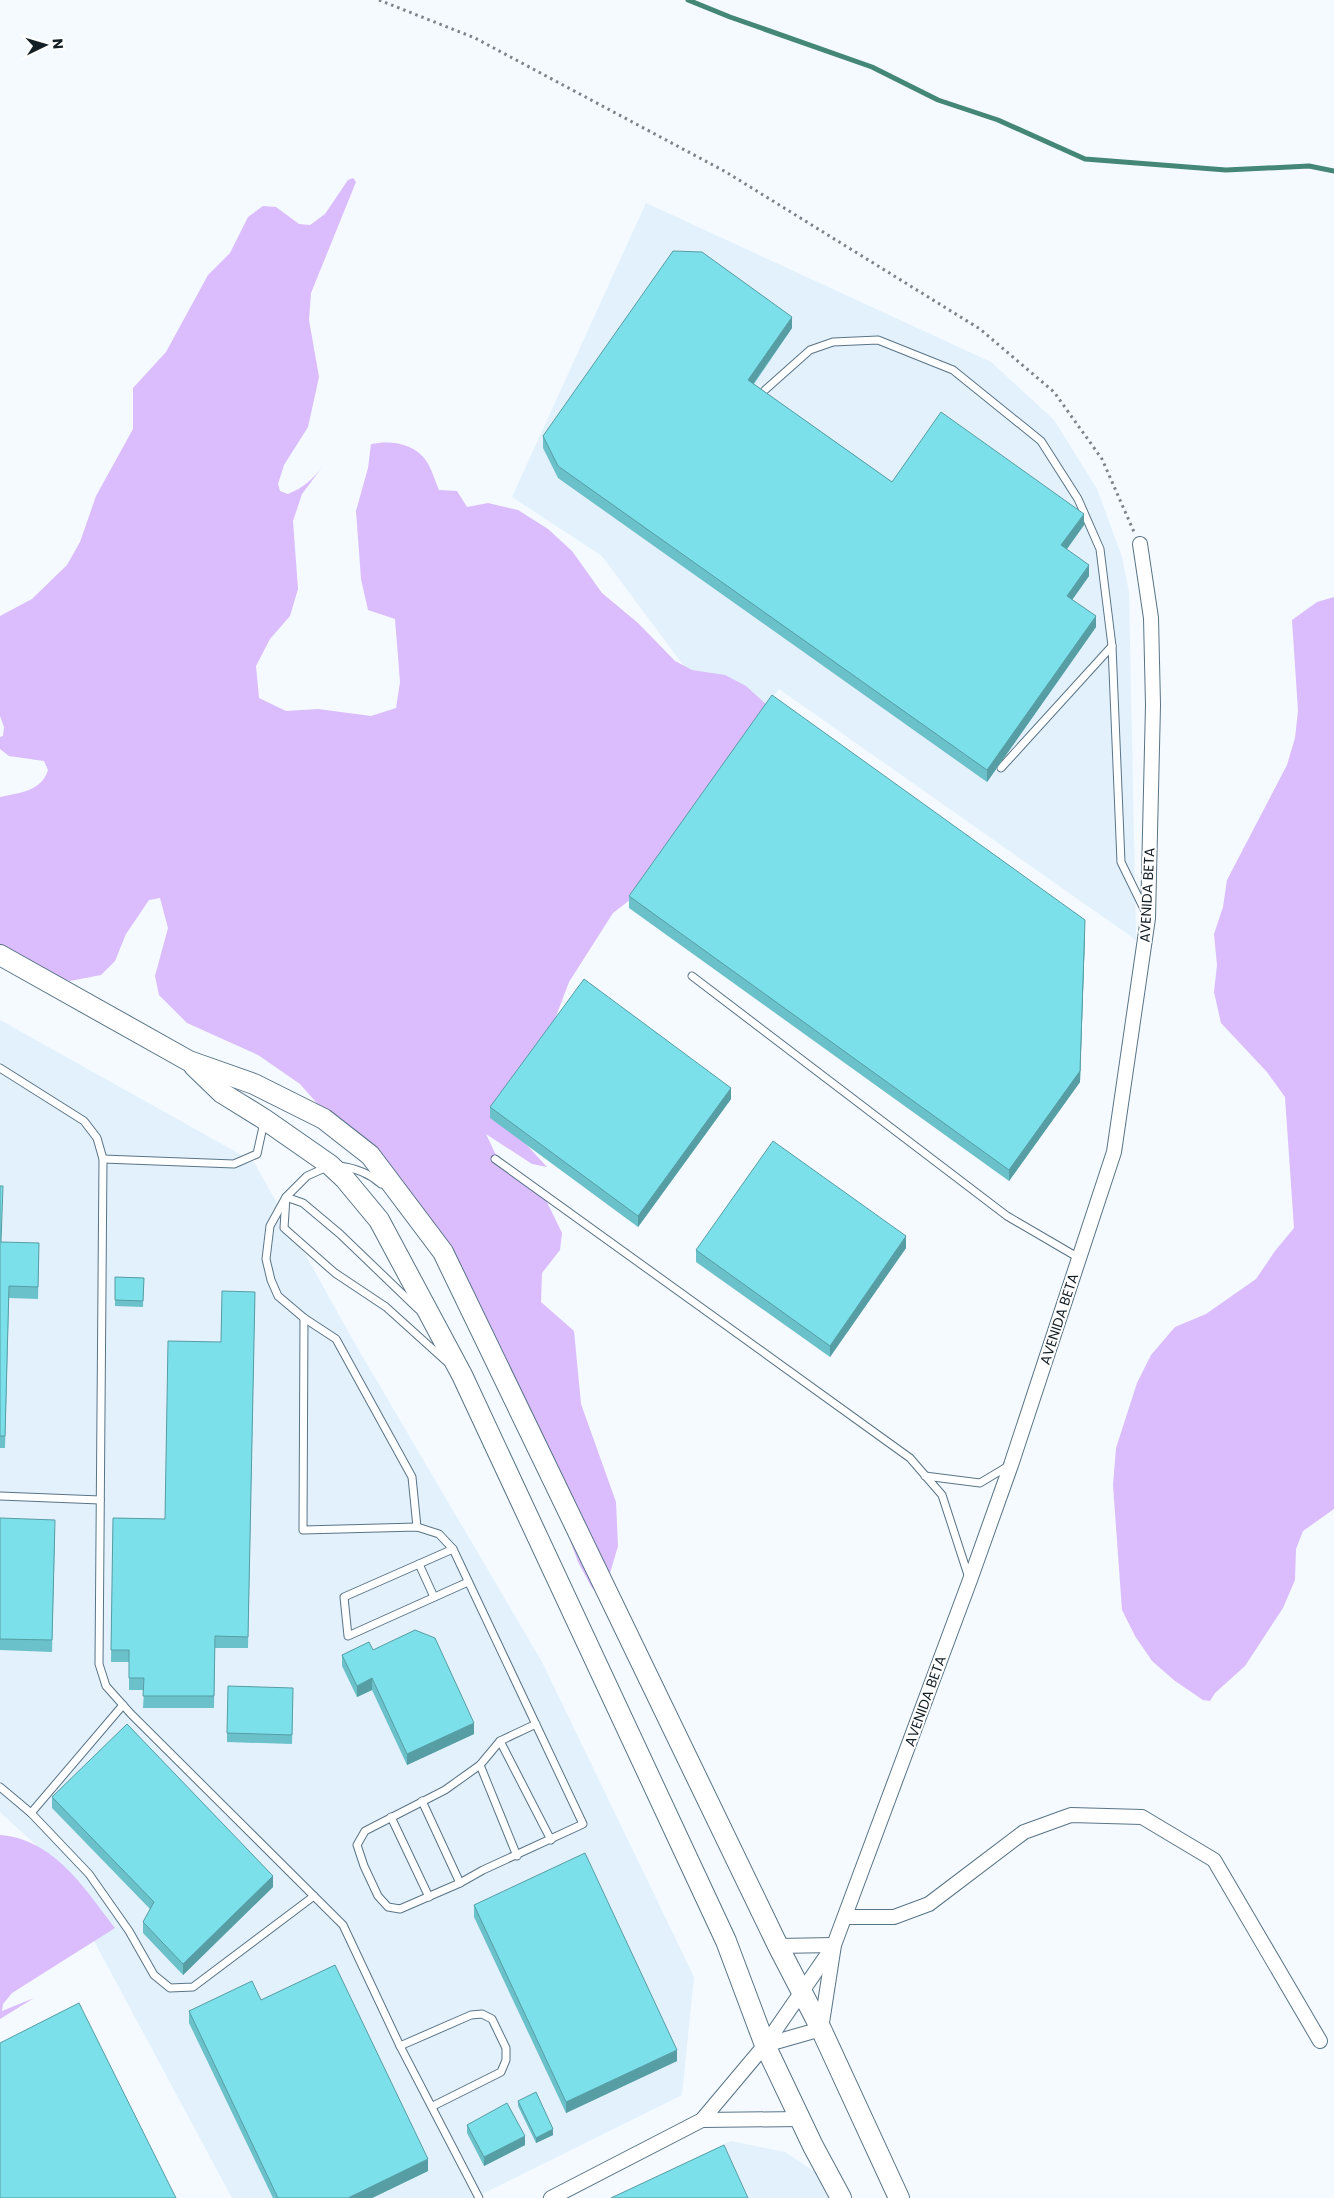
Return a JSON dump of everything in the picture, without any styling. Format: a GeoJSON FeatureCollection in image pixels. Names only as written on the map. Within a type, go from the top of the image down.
{"type":"FeatureCollection","features":[{"type":"Feature","properties":{"kind":"main road"},"geometry":{"type":"LineString","coordinates":[[0,955],[190,1061],[254,1084],[324,1119],[370,1155],[418,1218],[442,1252],[465,1297],[778,1946],[821,2029],[899,2198]]}},
{"type":"Feature","properties":{"kind":"main road"},"geometry":{"type":"LineString","coordinates":[[190,1061],[222,1093],[264,1119],[330,1165],[345,1179],[379,1220],[439,1328],[462,1375],[726,1941],[765,2045],[813,2146],[841,2198]]}},
{"type":"Feature","properties":{"kind":"street","name":"AVENIDA BETA"},"geometry":{"type":"LineString","coordinates":[[702,2120],[765,2045],[834,1945],[1011,1465],[1114,1152],[1148,918],[1153,705],[1151,618],[1140,544]]}},
{"type":"Feature","properties":{"kind":"street"},"geometry":{"type":"LineString","coordinates":[[845,1916],[894,1917],[929,1904],[1024,1832],[1071,1815],[1142,1817],[1214,1860],[1320,2041]]}},
{"type":"Feature","properties":{"kind":"street"},"geometry":{"type":"LineString","coordinates":[[765,2045],[821,2029],[834,1945],[778,1946]]}},
{"type":"Feature","properties":{"kind":"street"},"geometry":{"type":"LineString","coordinates":[[551,2198],[702,2120],[801,2118]]}},
{"type":"Feature","properties":{"kind":"lane"},"geometry":{"type":"LineString","coordinates":[[765,390],[810,350],[833,342],[878,340],[953,370],[1041,441],[1078,499],[1100,549],[1112,646],[1121,862],[1148,918]]}},
{"type":"Feature","properties":{"kind":"lane"},"geometry":{"type":"LineString","coordinates":[[1001,768],[1112,646]]}},
{"type":"Feature","properties":{"kind":"lane"},"geometry":{"type":"LineString","coordinates":[[692,976],[1007,1216],[1079,1258]]}},
{"type":"Feature","properties":{"kind":"lane"},"geometry":{"type":"LineString","coordinates":[[0,1068],[84,1121],[97,1138],[103,1159],[99,1664],[106,1686],[343,1925],[400,2046],[433,2106],[479,2198]]}},
{"type":"Feature","properties":{"kind":"lane"},"geometry":{"type":"LineString","coordinates":[[103,1159],[234,1164],[258,1154],[264,1119]]}},
{"type":"Feature","properties":{"kind":"lane"},"geometry":{"type":"LineString","coordinates":[[495,1160],[910,1458],[942,1495],[970,1580]]}},
{"type":"Feature","properties":{"kind":"lane"},"geometry":{"type":"LineString","coordinates":[[417,1527],[412,1477],[336,1339],[304,1318],[278,1296],[271,1280],[266,1259],[270,1226],[286,1197],[307,1176],[330,1165],[356,1168],[375,1178],[418,1218]]}},
{"type":"Feature","properties":{"kind":"lane"},"geometry":{"type":"LineString","coordinates":[[286,1197],[303,1204],[340,1234],[439,1328]]}},
{"type":"Feature","properties":{"kind":"lane"},"geometry":{"type":"LineString","coordinates":[[286,1197],[284,1228],[335,1273],[386,1307],[462,1375]]}},
{"type":"Feature","properties":{"kind":"lane"},"geometry":{"type":"LineString","coordinates":[[304,1318],[303,1530],[417,1527],[439,1534],[453,1549],[468,1582],[536,1724],[583,1824],[483,1870],[460,1883],[400,1909],[388,1907],[378,1896],[367,1873],[357,1844],[365,1831],[445,1790],[480,1765],[500,1741],[536,1724]]}},
{"type":"Feature","properties":{"kind":"lane"},"geometry":{"type":"LineString","coordinates":[[925,1476],[980,1483],[1011,1465]]}},
{"type":"Feature","properties":{"kind":"lane"},"geometry":{"type":"LineString","coordinates":[[0,1496],[100,1500]]}},
{"type":"Feature","properties":{"kind":"lane"},"geometry":{"type":"LineString","coordinates":[[453,1549],[344,1597],[348,1636],[468,1582]]}},
{"type":"Feature","properties":{"kind":"lane"},"geometry":{"type":"LineString","coordinates":[[418,1564],[434,1597]]}},
{"type":"Feature","properties":{"kind":"lane"},"geometry":{"type":"LineString","coordinates":[[31,1813],[123,1705]]}},
{"type":"Feature","properties":{"kind":"lane"},"geometry":{"type":"LineString","coordinates":[[500,1741],[551,1840]]}},
{"type":"Feature","properties":{"kind":"lane"},"geometry":{"type":"LineString","coordinates":[[480,1765],[517,1856]]}},
{"type":"Feature","properties":{"kind":"lane"},"geometry":{"type":"LineString","coordinates":[[0,1787],[31,1813],[89,1874],[129,1931],[154,1975],[170,1988],[193,1987],[314,1896]]}},
{"type":"Feature","properties":{"kind":"lane"},"geometry":{"type":"LineString","coordinates":[[422,1801],[460,1883]]}},
{"type":"Feature","properties":{"kind":"lane"},"geometry":{"type":"LineString","coordinates":[[391,1817],[429,1896]]}},
{"type":"Feature","properties":{"kind":"lane"},"geometry":{"type":"LineString","coordinates":[[400,2046],[471,2015],[482,2014],[492,2019],[506,2048],[506,2060],[501,2072],[433,2106]]}},
{"type":"Feature","properties":{"kind":"path"},"geometry":{"type":"LineString","coordinates":[[379,0],[475,38],[726,172],[980,329],[1054,392],[1102,459],[1140,544]]}},
{"type":"Feature","properties":{"kind":"shaded area"},"geometry":{"type":"Polygon","coordinates":[[[353,178],[356,182],[311,293],[309,320],[319,377],[308,427],[284,465],[278,484],[280,491],[288,494],[298,489],[323,466],[302,494],[293,521],[298,589],[290,616],[270,639],[256,666],[259,698],[286,711],[318,709],[371,716],[396,708],[400,682],[395,619],[368,610],[361,579],[356,511],[368,468],[371,444],[386,442],[402,444],[416,451],[427,462],[439,490],[457,491],[467,507],[488,503],[518,510],[548,529],[572,551],[602,593],[638,623],[675,661],[692,670],[725,675],[746,686],[768,706],[666,872],[613,913],[569,982],[513,1130],[547,1167],[532,1164],[486,1134],[495,1153],[545,1198],[562,1233],[560,1250],[542,1273],[541,1302],[574,1331],[581,1404],[616,1502],[618,1546],[603,1597],[592,1588],[578,1562],[554,1497],[434,1236],[300,1084],[258,1055],[187,1023],[159,995],[155,976],[168,928],[160,898],[149,900],[126,934],[115,961],[101,975],[70,981],[39,971],[0,946],[0,797],[35,787],[41,783],[48,770],[44,761],[9,756],[0,749],[0,737],[3,736],[4,727],[0,716],[0,616],[32,599],[67,565],[80,542],[96,496],[133,429],[133,388],[166,352],[208,275],[230,253],[248,217],[263,206],[276,207],[299,224],[310,225],[325,214],[348,180],[353,178]]]}},
{"type":"Feature","properties":{"kind":"shaded area"},"geometry":{"type":"Polygon","coordinates":[[[646,203],[991,362],[1054,420],[1097,489],[1122,557],[1129,592],[1136,940],[779,689],[739,740],[602,556],[512,497],[646,203]]]}},
{"type":"Feature","properties":{"kind":"shaded area"},"geometry":{"type":"Polygon","coordinates":[[[1334,597],[1334,1509],[1303,1531],[1296,1549],[1295,1580],[1283,1608],[1245,1666],[1215,1693],[1210,1701],[1203,1700],[1175,1681],[1152,1661],[1135,1636],[1122,1610],[1113,1485],[1116,1448],[1137,1383],[1151,1355],[1175,1327],[1206,1314],[1256,1279],[1294,1228],[1285,1097],[1267,1072],[1221,1023],[1214,992],[1217,965],[1214,934],[1223,907],[1227,880],[1287,765],[1295,738],[1298,711],[1292,620],[1317,602],[1334,597]]]}},
{"type":"Feature","properties":{"kind":"shaded area"},"geometry":{"type":"Polygon","coordinates":[[[0,1020],[254,1162],[354,1342],[542,1662],[694,1977],[682,2095],[474,2198],[232,2198],[49,1857],[0,1812],[0,1020]]]}},
{"type":"Feature","properties":{"kind":"shaded area"},"geometry":{"type":"Polygon","coordinates":[[[0,1835],[19,1839],[37,1846],[52,1856],[80,1882],[115,1928],[12,1993],[3,2004],[2,2011],[34,1998],[0,2019],[0,1835]]]}},
{"type":"Feature","properties":{"kind":"shaded area"},"geometry":{"type":"Polygon","coordinates":[[[731,2141],[785,2152],[817,2173],[830,2198],[610,2198],[731,2141]]]}},
{"type":"Feature","properties":{"kind":"building"},"geometry":{"type":"Polygon","coordinates":[[[673,251],[702,252],[792,317],[748,380],[892,482],[941,412],[1084,514],[1061,545],[1089,565],[1067,596],[1096,616],[987,770],[558,466],[543,436],[673,251]]]}},
{"type":"Feature","properties":{"kind":"building"},"geometry":{"type":"Polygon","coordinates":[[[772,695],[1085,920],[1080,1071],[1009,1170],[629,896],[772,695]]]}},
{"type":"Feature","properties":{"kind":"building"},"geometry":{"type":"Polygon","coordinates":[[[584,979],[731,1088],[638,1216],[490,1107],[584,979]]]}},
{"type":"Feature","properties":{"kind":"building"},"geometry":{"type":"Polygon","coordinates":[[[773,1141],[906,1236],[830,1346],[696,1250],[773,1141]]]}},
{"type":"Feature","properties":{"kind":"building"},"geometry":{"type":"Polygon","coordinates":[[[0,1186],[3,1186],[1,1242],[39,1243],[38,1287],[9,1286],[5,1436],[0,1436],[0,1186]]]}},
{"type":"Feature","properties":{"kind":"building"},"geometry":{"type":"Polygon","coordinates":[[[115,1277],[144,1278],[143,1301],[115,1300],[115,1277]]]}},
{"type":"Feature","properties":{"kind":"building"},"geometry":{"type":"Polygon","coordinates":[[[222,1291],[255,1292],[248,1637],[215,1636],[214,1696],[143,1696],[144,1678],[129,1678],[129,1650],[111,1650],[113,1518],[165,1519],[168,1341],[221,1342],[222,1291]]]}},
{"type":"Feature","properties":{"kind":"building"},"geometry":{"type":"Polygon","coordinates":[[[0,1518],[55,1520],[52,1640],[0,1639],[0,1518]]]}},
{"type":"Feature","properties":{"kind":"building"},"geometry":{"type":"Polygon","coordinates":[[[415,1630],[435,1638],[474,1723],[407,1754],[372,1678],[357,1686],[342,1655],[369,1642],[373,1650],[415,1630]]]}},
{"type":"Feature","properties":{"kind":"building"},"geometry":{"type":"Polygon","coordinates":[[[228,1686],[293,1688],[292,1735],[227,1733],[228,1686]]]}},
{"type":"Feature","properties":{"kind":"building"},"geometry":{"type":"Polygon","coordinates":[[[127,1724],[273,1876],[183,1964],[143,1922],[154,1902],[52,1797],[127,1724]]]}},
{"type":"Feature","properties":{"kind":"building"},"geometry":{"type":"Polygon","coordinates":[[[585,1853],[677,2050],[566,2102],[474,1905],[585,1853]]]}},
{"type":"Feature","properties":{"kind":"building"},"geometry":{"type":"Polygon","coordinates":[[[335,1965],[428,2159],[348,2198],[278,2198],[189,2011],[252,1981],[261,2000],[335,1965]]]}},
{"type":"Feature","properties":{"kind":"building"},"geometry":{"type":"Polygon","coordinates":[[[79,2003],[176,2198],[0,2198],[0,2043],[79,2003]]]}},
{"type":"Feature","properties":{"kind":"building"},"geometry":{"type":"Polygon","coordinates":[[[536,2092],[553,2129],[536,2138],[518,2101],[536,2092]]]}},
{"type":"Feature","properties":{"kind":"building"},"geometry":{"type":"Polygon","coordinates":[[[507,2103],[525,2136],[484,2157],[467,2125],[507,2103]]]}},
{"type":"Feature","properties":{"kind":"building"},"geometry":{"type":"Polygon","coordinates":[[[724,2145],[748,2198],[611,2198],[724,2145]]]}},
{"type":"Feature","properties":{"kind":"waterway"},"geometry":{"type":"LineString","coordinates":[[688,0],[730,17],[872,67],[938,100],[998,120],[1085,159],[1226,170],[1309,166],[1334,171]]}}]}
